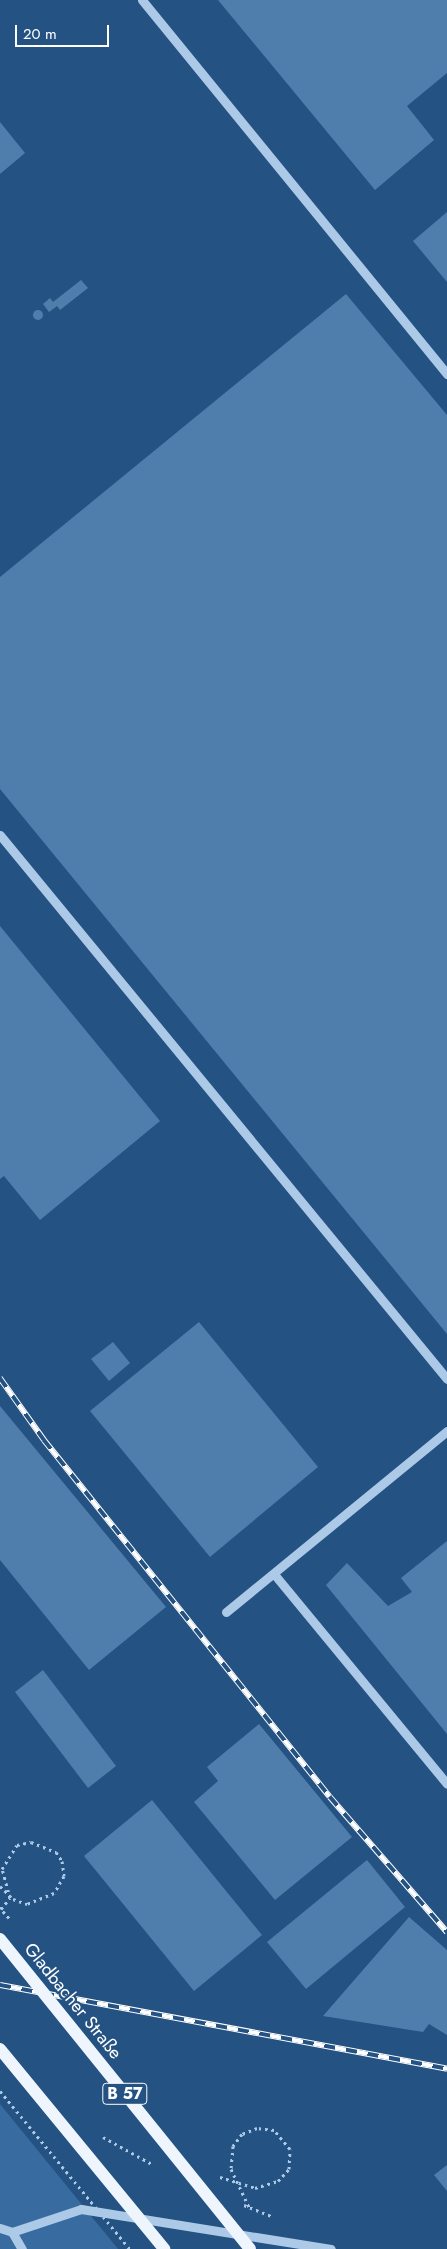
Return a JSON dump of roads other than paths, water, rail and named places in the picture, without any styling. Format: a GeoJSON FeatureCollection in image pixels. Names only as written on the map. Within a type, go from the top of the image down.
{"type":"FeatureCollection","features":[{"type":"Feature","properties":{"kind":"main road","name":"Gladbacher Straße"},"geometry":{"type":"LineString","coordinates":[[0,1939],[250,2249]]}},
{"type":"Feature","properties":{"kind":"main road"},"geometry":{"type":"LineString","coordinates":[[0,2049],[164,2249]]}},
{"type":"Feature","properties":{"kind":"street"},"geometry":{"type":"LineString","coordinates":[[142,0],[447,374]]}},
{"type":"Feature","properties":{"kind":"street"},"geometry":{"type":"LineString","coordinates":[[0,836],[447,1379]]}},
{"type":"Feature","properties":{"kind":"street"},"geometry":{"type":"LineString","coordinates":[[226,1612],[447,1431]]}},
{"type":"Feature","properties":{"kind":"street"},"geometry":{"type":"LineString","coordinates":[[274,1574],[447,1784]]}},
{"type":"Feature","properties":{"kind":"street"},"geometry":{"type":"LineString","coordinates":[[0,2228],[12,2232],[81,2209],[299,2247],[331,2249]]}},
{"type":"Feature","properties":{"kind":"street"},"geometry":{"type":"LineString","coordinates":[[12,2232],[22,2249]]}},
{"type":"Feature","properties":{"kind":"railway"},"geometry":{"type":"LineString","coordinates":[[0,1378],[44,1440],[330,1797],[447,1932]]}},
{"type":"Feature","properties":{"kind":"railway"},"geometry":{"type":"LineString","coordinates":[[0,1985],[447,2069]]}}]}
